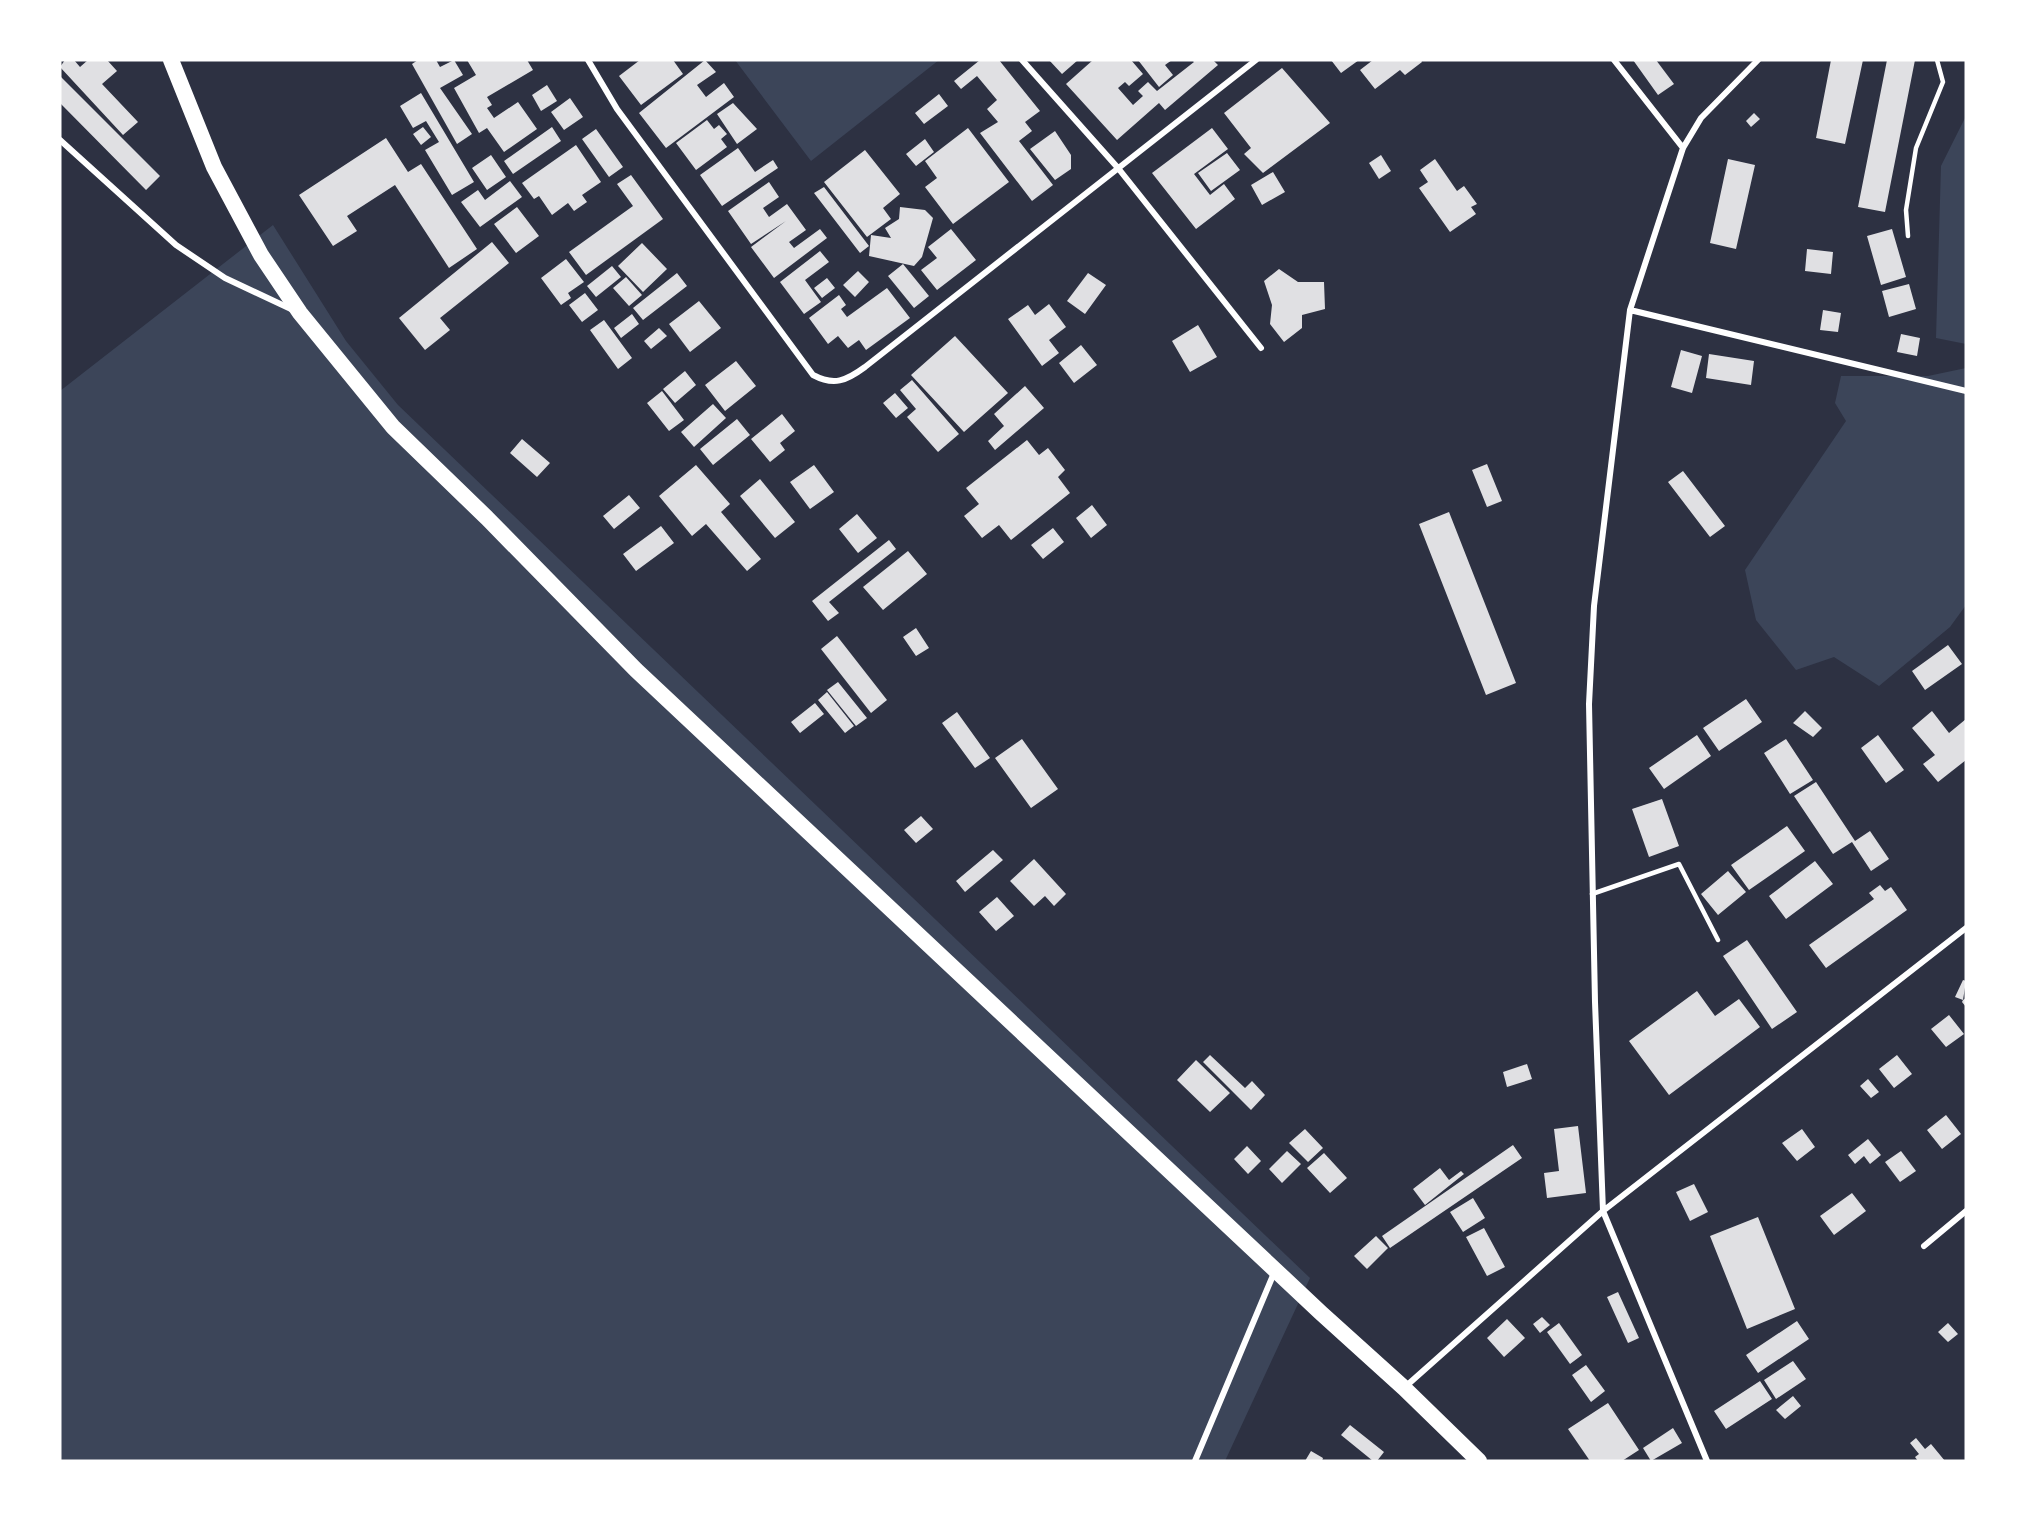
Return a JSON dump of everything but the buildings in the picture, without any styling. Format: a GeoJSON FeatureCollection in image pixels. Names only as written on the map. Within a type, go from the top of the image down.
{"type":"FeatureCollection","features":[{"type":"Feature","properties":{"kind":"highway"},"geometry":{"type":"LineString","coordinates":[[171,60],[214,167],[261,255],[300,313],[393,427],[487,518],[636,670],[1404,1388],[1479,1461]]}},
{"type":"Feature","properties":{"kind":"street"},"geometry":{"type":"LineString","coordinates":[[588,60],[617,109],[813,375],[825,381],[837,382],[851,377],[1256,60]]}},
{"type":"Feature","properties":{"kind":"street"},"geometry":{"type":"LineString","coordinates":[[1022,60],[1118,168],[1261,348]]}},
{"type":"Feature","properties":{"kind":"street"},"geometry":{"type":"LineString","coordinates":[[1614,60],[1683,148]]}},
{"type":"Feature","properties":{"kind":"street"},"geometry":{"type":"LineString","coordinates":[[1707,1461],[1603,1211],[1592,894],[1589,704],[1594,606],[1630,310],[1683,148],[1701,118],[1758,60]]}},
{"type":"Feature","properties":{"kind":"street"},"geometry":{"type":"LineString","coordinates":[[60,140],[176,245],[225,278],[300,313]]}},
{"type":"Feature","properties":{"kind":"street"},"geometry":{"type":"LineString","coordinates":[[1630,310],[1966,391]]}},
{"type":"Feature","properties":{"kind":"street"},"geometry":{"type":"LineString","coordinates":[[1404,1388],[1603,1211],[1966,928]]}},
{"type":"Feature","properties":{"kind":"street"},"geometry":{"type":"LineString","coordinates":[[1924,1246],[1966,1211]]}},
{"type":"Feature","properties":{"kind":"street"},"geometry":{"type":"LineString","coordinates":[[1195,1461],[1276,1270]]}},
{"type":"Feature","properties":{"kind":"lane"},"geometry":{"type":"LineString","coordinates":[[1908,236],[1906,210],[1916,148],[1943,82],[1938,60]]}},
{"type":"Feature","properties":{"kind":"lane"},"geometry":{"type":"LineString","coordinates":[[1592,894],[1679,864],[1718,940]]}},
{"type":"Feature","properties":{"kind":"shaded area"},"geometry":{"type":"Polygon","coordinates":[[[735,60],[939,60],[811,161],[735,60]]]}},
{"type":"Feature","properties":{"kind":"shaded area"},"geometry":{"type":"Polygon","coordinates":[[[1966,116],[1966,344],[1936,338],[1941,166],[1966,116]]]}},
{"type":"Feature","properties":{"kind":"shaded area"},"geometry":{"type":"Polygon","coordinates":[[[273,225],[346,341],[398,405],[1310,1278],[1225,1461],[60,1461],[60,391],[273,225]]]}},
{"type":"Feature","properties":{"kind":"shaded area"},"geometry":{"type":"Polygon","coordinates":[[[1966,368],[1966,605],[1950,627],[1879,686],[1834,657],[1796,670],[1756,620],[1745,570],[1846,421],[1835,403],[1841,376],[1928,376],[1966,368]]]}}]}
